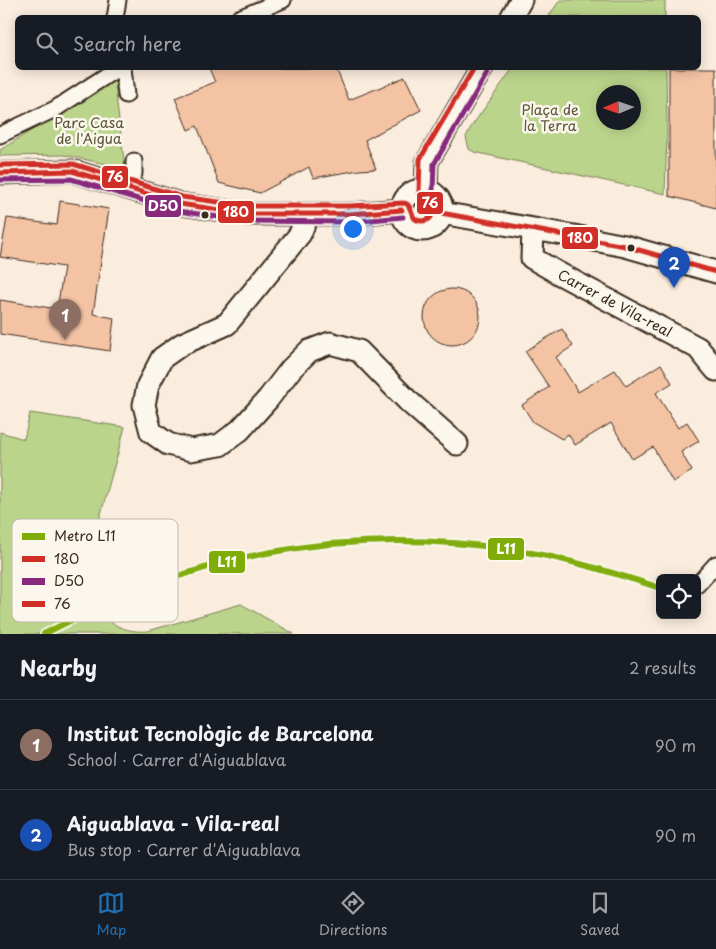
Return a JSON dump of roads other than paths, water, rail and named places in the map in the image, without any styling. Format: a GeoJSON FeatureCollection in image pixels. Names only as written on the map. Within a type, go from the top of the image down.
{"type":"FeatureCollection","features":[{"type":"Feature","properties":{"kind":"street"},"geometry":{"type":"LineString","coordinates":[[116,15],[118,0]]}},
{"type":"Feature","properties":{"kind":"street"},"geometry":{"type":"LineString","coordinates":[[246,15],[283,0]]}},
{"type":"Feature","properties":{"kind":"street"},"geometry":{"type":"LineString","coordinates":[[513,15],[521,0]]}},
{"type":"Feature","properties":{"kind":"street"},"geometry":{"type":"LineString","coordinates":[[0,135],[55,108],[115,70]]}},
{"type":"Feature","properties":{"kind":"street"},"geometry":{"type":"LineString","coordinates":[[123,70],[126,95]]}},
{"type":"Feature","properties":{"kind":"street"},"geometry":{"type":"LineString","coordinates":[[426,190],[427,162],[481,70]]}},
{"type":"Feature","properties":{"kind":"street"},"geometry":{"type":"LineString","coordinates":[[0,173],[72,171],[180,204],[247,214],[350,214],[402,210]]}},
{"type":"Feature","properties":{"kind":"street"},"geometry":{"type":"LineString","coordinates":[[426,190],[431,192],[440,201],[441,213],[439,219],[430,228],[417,229],[406,222],[403,217],[403,204],[409,194],[414,191],[426,190]]}},
{"type":"Feature","properties":{"kind":"street"},"geometry":{"type":"LineString","coordinates":[[441,213],[625,246],[716,272]]}},
{"type":"Feature","properties":{"kind":"street"},"geometry":{"type":"LineString","coordinates":[[308,214],[300,234],[227,324],[182,344],[162,358],[148,385],[145,398],[144,405],[151,432],[168,444],[191,450],[220,445],[240,430],[268,399],[291,369],[309,351],[330,343],[359,351],[408,400],[457,444]]}},
{"type":"Feature","properties":{"kind":"street","name":"Carrer de Vila-real"},"geometry":{"type":"LineString","coordinates":[[533,229],[532,258],[698,348],[716,370]]}},
{"type":"Feature","properties":{"kind":"street"},"geometry":{"type":"LineString","coordinates":[[706,582],[716,564]]}},
{"type":"Feature","properties":{"kind":"metro line","name":"L11"},"geometry":{"type":"LineString","coordinates":[[178,576],[239,559],[272,552],[336,544],[402,541],[467,544],[532,553],[612,573],[656,587]]}},
{"type":"Feature","properties":{"kind":"metro line","name":"L11"},"geometry":{"type":"LineString","coordinates":[[44,634],[67,622]]}},
{"type":"Feature","properties":{"kind":"place","name":"Aiguablava - Vila-real"},"geometry":{"type":"Point","coordinates":[674,288]}},
{"type":"Feature","properties":{"kind":"place","name":"Institut Tecnològic de Barcelona"},"geometry":{"type":"Point","coordinates":[65,340]}},
{"type":"Feature","properties":{"kind":"park label","name":"Plaça de la Terra"},"geometry":{"type":"Point","coordinates":[550,118]}},
{"type":"Feature","properties":{"kind":"park label","name":"Parc Casa de l'Aigua"},"geometry":{"type":"Point","coordinates":[89,130]}}]}
